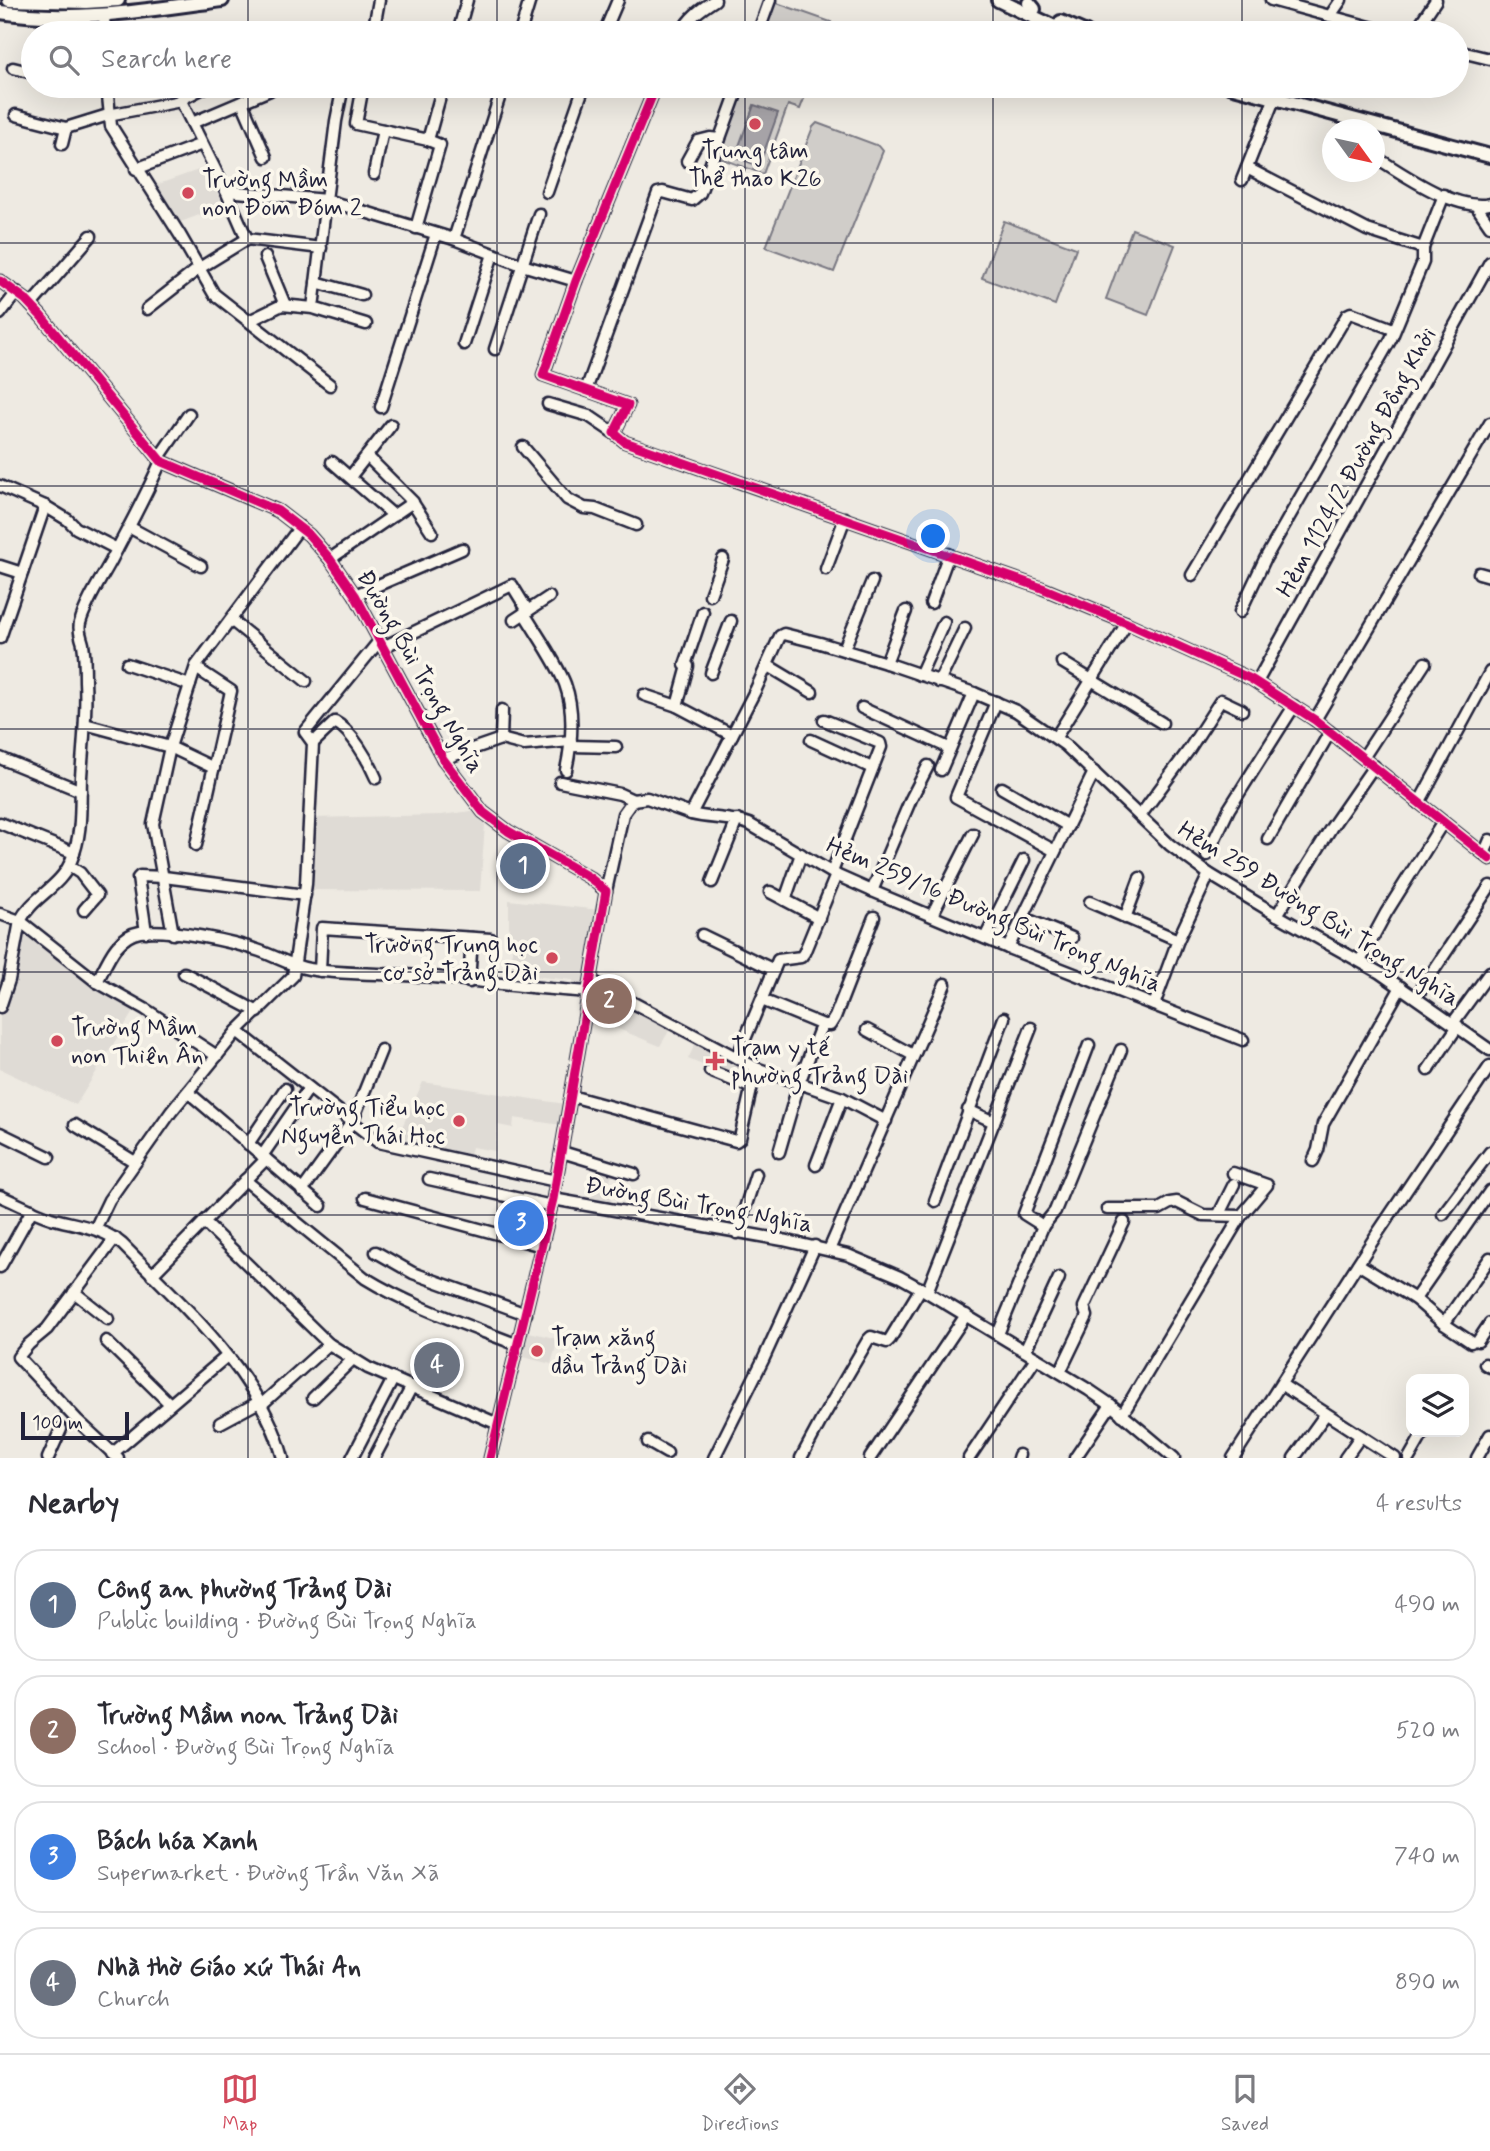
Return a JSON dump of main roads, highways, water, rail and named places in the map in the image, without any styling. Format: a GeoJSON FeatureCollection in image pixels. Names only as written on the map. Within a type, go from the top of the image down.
{"type":"FeatureCollection","features":[{"type":"Feature","properties":{"kind":"main road"},"geometry":{"type":"LineString","coordinates":[[9,0],[118,0]]}},
{"type":"Feature","properties":{"kind":"main road"},"geometry":{"type":"LineString","coordinates":[[0,12],[67,16],[104,14],[222,0]]}},
{"type":"Feature","properties":{"kind":"main road"},"geometry":{"type":"LineString","coordinates":[[998,0],[1042,21]]}},
{"type":"Feature","properties":{"kind":"main road"},"geometry":{"type":"LineString","coordinates":[[1024,4],[1058,21]]}},
{"type":"Feature","properties":{"kind":"main road"},"geometry":{"type":"LineString","coordinates":[[1279,98],[1490,156]]}},
{"type":"Feature","properties":{"kind":"tunnel"},"geometry":{"type":"LineString","coordinates":[[1016,1],[1027,6]]}},
{"type":"Feature","properties":{"kind":"place","name":"Trung tâm Thể thao K26"},"geometry":{"type":"Point","coordinates":[755,124]}},
{"type":"Feature","properties":{"kind":"place","name":"Trường Mầm non Đom Đóm 2"},"geometry":{"type":"Point","coordinates":[188,193]}},
{"type":"Feature","properties":{"kind":"place","name":"Công an phường Trảng Dài"},"geometry":{"type":"Point","coordinates":[523,866]}},
{"type":"Feature","properties":{"kind":"place","name":"Trường Trung học cơ sở Trảng Dài"},"geometry":{"type":"Point","coordinates":[552,958]}},
{"type":"Feature","properties":{"kind":"place","name":"Trường Mầm non Trảng Dài"},"geometry":{"type":"Point","coordinates":[609,1001]}},
{"type":"Feature","properties":{"kind":"place","name":"Trường Mầm non Thiên Ân"},"geometry":{"type":"Point","coordinates":[57,1041]}},
{"type":"Feature","properties":{"kind":"place","name":"Trạm y tế phường Trảng Dài"},"geometry":{"type":"Point","coordinates":[715,1061]}},
{"type":"Feature","properties":{"kind":"place","name":"Trường Tiểu học Nguyễn Thái Học"},"geometry":{"type":"Point","coordinates":[459,1121]}},
{"type":"Feature","properties":{"kind":"place","name":"Bách hóa Xanh"},"geometry":{"type":"Point","coordinates":[521,1223]}},
{"type":"Feature","properties":{"kind":"place","name":"Trạm xăng dầu Trảng Dài"},"geometry":{"type":"Point","coordinates":[537,1351]}},
{"type":"Feature","properties":{"kind":"place","name":"Nhà thờ Giáo xứ Thái An"},"geometry":{"type":"Point","coordinates":[437,1365]}}]}
